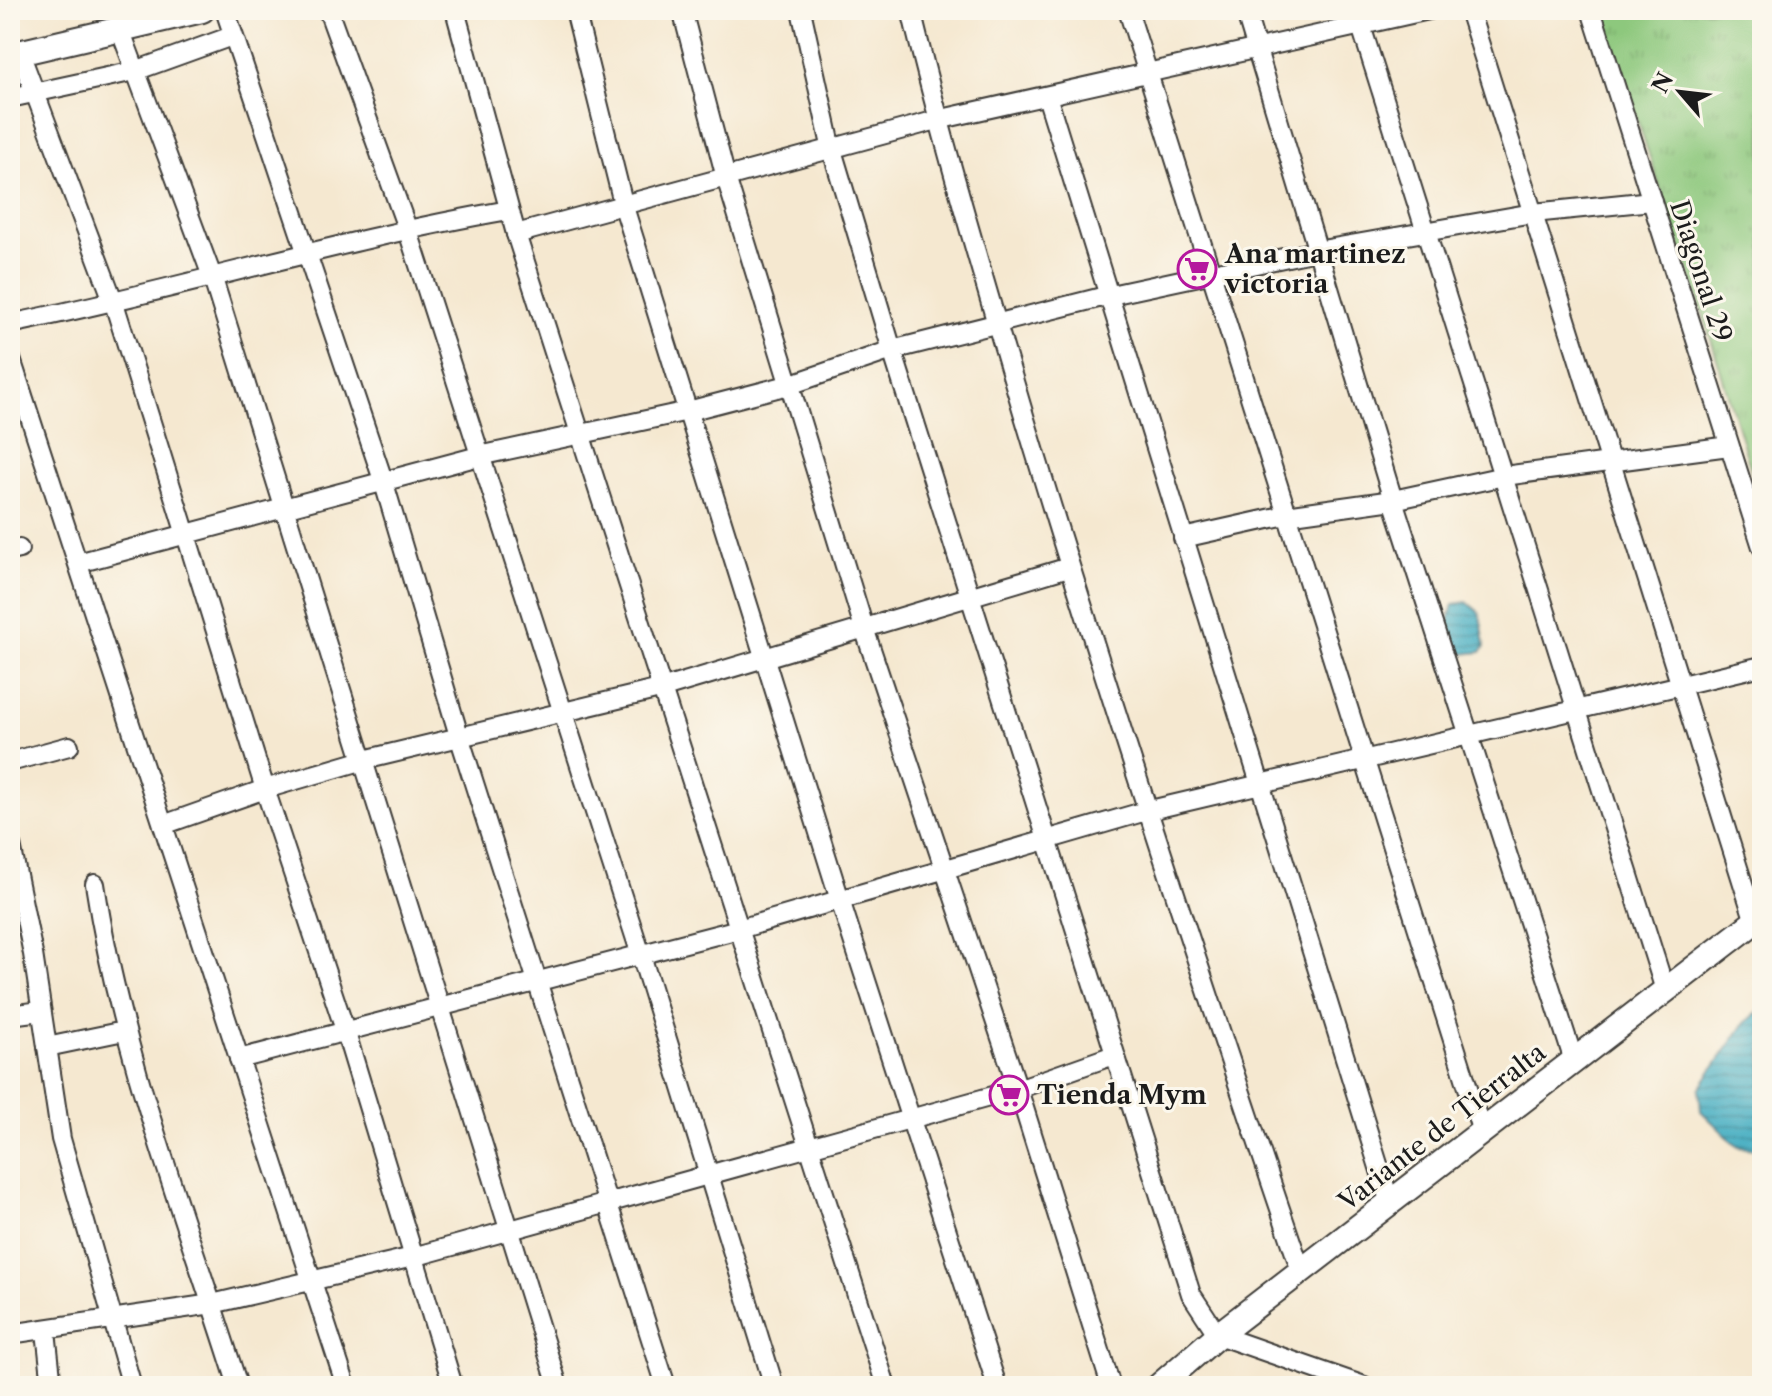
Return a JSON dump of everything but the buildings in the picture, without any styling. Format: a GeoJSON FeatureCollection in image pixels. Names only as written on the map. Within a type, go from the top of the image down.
{"type":"FeatureCollection","features":[{"type":"Feature","properties":{"kind":"main road"},"geometry":{"type":"LineString","coordinates":[[15,54],[202,10]]}},
{"type":"Feature","properties":{"kind":"main road","name":"Variante de Tierralta"},"geometry":{"type":"LineString","coordinates":[[1159,1386],[1218,1335],[1758,919]]}},
{"type":"Feature","properties":{"kind":"street"},"geometry":{"type":"LineString","coordinates":[[225,10],[383,480],[460,739],[666,1386]]}},
{"type":"Feature","properties":{"kind":"street"},"geometry":{"type":"LineString","coordinates":[[328,10],[407,228],[641,955],[774,1386]]}},
{"type":"Feature","properties":{"kind":"street"},"geometry":{"type":"LineString","coordinates":[[455,10],[516,234],[584,436],[886,1386]]}},
{"type":"Feature","properties":{"kind":"street"},"geometry":{"type":"LineString","coordinates":[[575,10],[624,207],[840,900],[913,1118],[997,1386]]}},
{"type":"Feature","properties":{"kind":"street"},"geometry":{"type":"LineString","coordinates":[[682,10],[725,174],[792,384],[865,631],[1018,1089],[1111,1386]]}},
{"type":"Feature","properties":{"kind":"street"},"geometry":{"type":"LineString","coordinates":[[801,10],[832,150],[892,350],[968,598],[1191,1294],[1218,1335],[1364,1386]]}},
{"type":"Feature","properties":{"kind":"street"},"geometry":{"type":"LineString","coordinates":[[911,10],[937,120],[1069,567],[1146,811],[1301,1271]]}},
{"type":"Feature","properties":{"kind":"street"},"geometry":{"type":"LineString","coordinates":[[1128,10],[1482,1132]]}},
{"type":"Feature","properties":{"kind":"street"},"geometry":{"type":"LineString","coordinates":[[1245,10],[1393,500],[1574,1061]]}},
{"type":"Feature","properties":{"kind":"street"},"geometry":{"type":"LineString","coordinates":[[516,234],[624,207],[725,174],[832,150],[937,120],[1256,50],[1359,17],[1429,10]]}},
{"type":"Feature","properties":{"kind":"street"},"geometry":{"type":"LineString","coordinates":[[1469,10],[1758,919]]}},
{"type":"Feature","properties":{"kind":"street","name":"Diagonal 29"},"geometry":{"type":"LineString","coordinates":[[1591,10],[1762,547]]}},
{"type":"Feature","properties":{"kind":"street"},"geometry":{"type":"LineString","coordinates":[[1359,17],[1665,990]]}},
{"type":"Feature","properties":{"kind":"street"},"geometry":{"type":"LineString","coordinates":[[120,29],[213,279],[443,1007],[558,1386]]}},
{"type":"Feature","properties":{"kind":"street"},"geometry":{"type":"LineString","coordinates":[[10,98],[135,71],[232,36]]}},
{"type":"Feature","properties":{"kind":"street"},"geometry":{"type":"LineString","coordinates":[[15,54],[34,93],[114,303],[265,789],[345,1030],[453,1386]]}},
{"type":"Feature","properties":{"kind":"street"},"geometry":{"type":"LineString","coordinates":[[1047,96],[1106,296],[1390,1203]]}},
{"type":"Feature","properties":{"kind":"street"},"geometry":{"type":"LineString","coordinates":[[78,563],[383,480],[479,456],[584,436],[792,384],[892,350],[1106,296],[1316,251],[1427,234],[1533,213],[1652,201]]}},
{"type":"Feature","properties":{"kind":"street"},"geometry":{"type":"LineString","coordinates":[[10,324],[114,303],[407,228],[509,210]]}},
{"type":"Feature","properties":{"kind":"street"},"geometry":{"type":"LineString","coordinates":[[10,356],[346,1386]]}},
{"type":"Feature","properties":{"kind":"street"},"geometry":{"type":"LineString","coordinates":[[1183,538],[1286,515],[1393,500],[1504,476],[1729,446]]}},
{"type":"Feature","properties":{"kind":"street"},"geometry":{"type":"LineString","coordinates":[[163,825],[265,789],[364,760],[562,715],[664,688],[865,631],[1069,567]]}},
{"type":"Feature","properties":{"kind":"street"},"geometry":{"type":"LineString","coordinates":[[239,1059],[739,929],[1146,811],[1762,666]]}},
{"type":"Feature","properties":{"kind":"street"},"geometry":{"type":"LineString","coordinates":[[10,762],[69,746]]}},
{"type":"Feature","properties":{"kind":"street"},"geometry":{"type":"LineString","coordinates":[[10,840],[61,1139],[132,1386]]}},
{"type":"Feature","properties":{"kind":"street"},"geometry":{"type":"LineString","coordinates":[[95,884],[106,957],[124,1031],[238,1386]]}},
{"type":"Feature","properties":{"kind":"street"},"geometry":{"type":"LineString","coordinates":[[10,1015],[41,1011]]}},
{"type":"Feature","properties":{"kind":"street"},"geometry":{"type":"LineString","coordinates":[[47,1047],[124,1031]]}},
{"type":"Feature","properties":{"kind":"street"},"geometry":{"type":"LineString","coordinates":[[10,1334],[212,1304],[413,1257],[1018,1089],[1114,1055]]}},
{"type":"Feature","properties":{"kind":"street"},"geometry":{"type":"LineString","coordinates":[[46,1331],[52,1386]]}},
{"type":"Feature","properties":{"kind":"green space"},"geometry":{"type":"Polygon","coordinates":[[[1600,10],[1762,10],[1762,506],[1705,320],[1600,10]]]}},
{"type":"Feature","properties":{"kind":"water"},"geometry":{"type":"Polygon","coordinates":[[[1467,602],[1480,613],[1485,646],[1481,652],[1463,654],[1449,639],[1448,626],[1453,604],[1467,602]]]}},
{"type":"Feature","properties":{"kind":"water"},"geometry":{"type":"Polygon","coordinates":[[[1762,1009],[1762,1146],[1757,1149],[1738,1147],[1701,1111],[1699,1089],[1745,1023],[1762,1009]]]}},
{"type":"Feature","properties":{"kind":"place","name":"Ana martinez victoria"},"geometry":{"type":"Point","coordinates":[1197,269]}},
{"type":"Feature","properties":{"kind":"place","name":"Tienda Mym"},"geometry":{"type":"Point","coordinates":[1009,1095]}}]}
